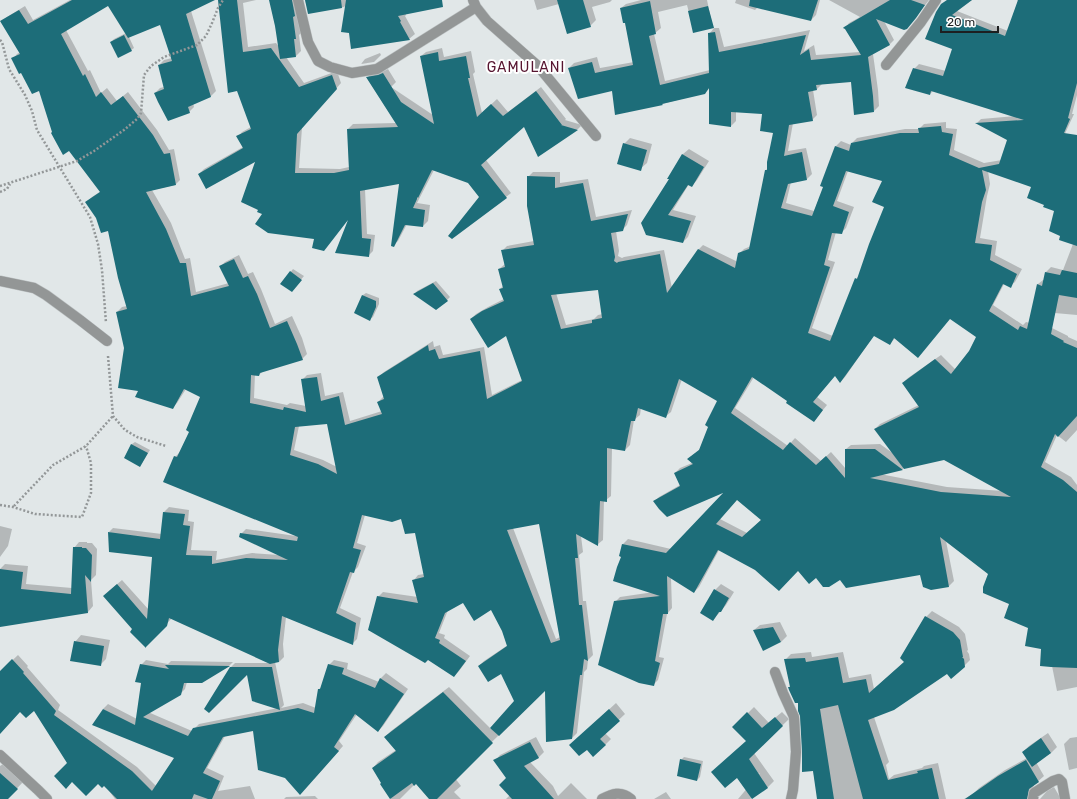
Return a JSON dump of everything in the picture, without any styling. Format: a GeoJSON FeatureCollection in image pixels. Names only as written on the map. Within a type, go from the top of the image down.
{"type":"FeatureCollection","features":[{"type":"Feature","properties":{"kind":"street"},"geometry":{"type":"LineString","coordinates":[[298,0],[308,42],[318,61],[330,67],[352,73],[377,69],[475,4],[487,21],[538,66],[596,136]]}},
{"type":"Feature","properties":{"kind":"street"},"geometry":{"type":"LineString","coordinates":[[886,65],[921,22],[936,0]]}},
{"type":"Feature","properties":{"kind":"street"},"geometry":{"type":"LineString","coordinates":[[0,281],[34,288],[46,295],[107,341]]}},
{"type":"Feature","properties":{"kind":"street"},"geometry":{"type":"LineString","coordinates":[[775,672],[794,717],[796,752],[791,799]]}},
{"type":"Feature","properties":{"kind":"street"},"geometry":{"type":"LineString","coordinates":[[0,755],[47,799]]}},
{"type":"Feature","properties":{"kind":"street"},"geometry":{"type":"LineString","coordinates":[[1033,799],[1034,793],[1052,781],[1059,779],[1062,782],[1065,799]]}},
{"type":"Feature","properties":{"kind":"street"},"geometry":{"type":"LineString","coordinates":[[602,799],[610,795],[620,793],[627,795],[631,799]]}},
{"type":"Feature","properties":{"kind":"path"},"geometry":{"type":"LineString","coordinates":[[0,186],[77,161],[124,130],[137,119],[141,113],[144,75],[151,66],[164,57],[197,45],[206,36],[223,0]]}},
{"type":"Feature","properties":{"kind":"path"},"geometry":{"type":"LineString","coordinates":[[0,40],[2,42],[10,69],[25,95],[32,112],[37,130],[90,217],[98,244],[102,270],[106,306],[107,341],[113,416],[125,430],[137,437],[166,446]]}},
{"type":"Feature","properties":{"kind":"path"},"geometry":{"type":"LineString","coordinates":[[0,192],[7,189],[10,183]]}},
{"type":"Feature","properties":{"kind":"path"},"geometry":{"type":"LineString","coordinates":[[13,507],[53,465],[86,446],[113,416]]}},
{"type":"Feature","properties":{"kind":"path"},"geometry":{"type":"LineString","coordinates":[[0,505],[13,507],[35,514],[82,517],[91,493],[91,463],[86,446]]}},
{"type":"Feature","properties":{"kind":"building"},"geometry":{"type":"Polygon","coordinates":[[[72,0],[215,0],[186,14],[211,97],[188,107],[190,113],[168,121],[154,93],[164,89],[158,65],[172,61],[160,25],[128,38],[108,6],[61,34],[83,76],[85,74],[96,97],[101,92],[111,105],[123,96],[153,135],[164,154],[170,153],[176,185],[146,192],[166,229],[180,263],[186,263],[191,296],[229,286],[219,266],[234,259],[243,278],[248,276],[257,294],[270,328],[287,321],[303,360],[260,373],[259,376],[251,375],[250,403],[283,410],[284,407],[306,412],[301,379],[317,377],[321,401],[339,396],[345,425],[382,414],[377,402],[384,399],[377,377],[428,345],[429,351],[435,349],[439,359],[480,351],[487,399],[522,381],[506,336],[488,348],[470,319],[482,311],[504,301],[499,289],[503,288],[498,269],[505,267],[501,250],[534,245],[527,206],[527,176],[555,177],[555,188],[583,183],[591,221],[628,214],[623,231],[611,233],[615,257],[614,261],[617,263],[660,254],[667,293],[698,249],[735,268],[738,253],[749,249],[765,170],[767,170],[767,162],[773,133],[760,131],[762,114],[731,112],[731,127],[709,124],[709,88],[705,94],[615,115],[612,91],[578,99],[568,68],[592,62],[595,73],[633,65],[625,23],[623,23],[620,8],[650,1],[656,34],[649,36],[660,85],[709,73],[708,33],[715,32],[719,52],[806,35],[800,55],[809,49],[811,60],[861,55],[843,28],[844,27],[890,0],[911,0],[925,5],[907,29],[904,30],[876,19],[890,45],[868,57],[874,112],[854,115],[851,82],[816,85],[817,90],[808,92],[813,121],[789,125],[784,156],[802,152],[807,180],[788,184],[781,208],[812,216],[823,187],[820,186],[835,146],[849,151],[851,143],[900,133],[919,133],[918,128],[941,126],[942,132],[953,134],[949,155],[979,168],[999,164],[1007,140],[975,123],[1024,120],[931,91],[930,95],[905,88],[913,68],[943,76],[952,49],[925,39],[936,12],[941,4],[947,0],[972,0],[952,15],[1005,36],[1018,0],[1077,0],[1077,83],[1068,118],[1070,119],[1064,133],[1077,135],[1077,246],[1059,240],[1060,236],[1049,231],[1054,211],[1027,198],[1031,187],[982,170],[986,190],[982,202],[975,243],[992,245],[990,260],[1017,274],[1011,288],[1003,284],[989,311],[1018,330],[1020,326],[1027,329],[1037,284],[1042,286],[1045,272],[1060,275],[1062,270],[1077,273],[1077,298],[1059,295],[1051,334],[1064,341],[1063,342],[1077,348],[1077,416],[1058,437],[1055,434],[1041,467],[1063,480],[1077,492],[1077,668],[1040,666],[1041,649],[1025,646],[1028,628],[1004,618],[1009,604],[983,593],[983,587],[988,574],[940,537],[949,587],[931,590],[923,587],[920,575],[846,588],[840,580],[829,587],[823,587],[816,578],[809,584],[798,571],[779,591],[755,570],[718,550],[694,593],[667,576],[668,614],[663,614],[655,661],[660,663],[654,686],[639,683],[598,665],[614,601],[660,596],[613,581],[621,557],[619,556],[622,544],[666,553],[723,493],[667,517],[653,501],[680,486],[674,473],[693,464],[687,459],[699,450],[708,427],[705,425],[717,401],[679,379],[666,418],[638,408],[635,421],[631,421],[625,451],[607,448],[607,502],[600,501],[598,546],[576,534],[578,558],[575,558],[579,605],[582,605],[588,661],[584,659],[582,675],[580,675],[572,739],[546,742],[545,691],[499,736],[490,728],[514,701],[501,674],[488,682],[478,666],[507,646],[502,631],[491,610],[474,621],[463,603],[445,613],[435,638],[440,640],[439,643],[466,661],[454,677],[428,660],[425,663],[368,630],[377,596],[418,603],[412,580],[424,577],[415,533],[405,534],[401,519],[392,522],[362,515],[353,548],[361,550],[354,573],[350,572],[336,613],[356,623],[353,645],[282,616],[278,650],[279,662],[270,664],[169,618],[167,626],[145,648],[130,632],[132,629],[103,596],[117,584],[147,619],[152,557],[109,552],[108,532],[160,539],[163,512],[185,514],[183,525],[190,526],[186,555],[212,556],[212,564],[246,558],[288,560],[239,537],[240,533],[297,541],[298,537],[163,482],[174,456],[177,457],[189,432],[186,430],[200,397],[184,389],[173,409],[135,397],[138,391],[118,388],[124,348],[116,312],[127,309],[118,278],[108,231],[101,233],[96,218],[85,202],[100,192],[69,151],[63,155],[51,133],[52,132],[39,91],[32,94],[11,58],[20,54],[0,21],[19,10],[28,24],[72,0]],[[846,171],[833,206],[849,212],[842,234],[832,233],[824,265],[830,267],[808,333],[830,341],[855,278],[857,279],[884,207],[872,202],[882,181],[846,171]],[[598,290],[551,295],[561,329],[592,323],[592,320],[602,318],[598,290]],[[950,319],[918,358],[894,338],[890,345],[874,336],[840,383],[835,376],[813,402],[823,410],[814,422],[752,377],[731,413],[783,450],[790,442],[816,465],[826,456],[845,478],[845,449],[875,449],[903,470],[870,478],[941,492],[1011,497],[944,460],[904,469],[874,429],[919,407],[902,383],[935,359],[951,374],[969,351],[976,337],[950,319]],[[327,424],[295,427],[290,455],[318,464],[337,474],[327,424]],[[737,500],[716,524],[742,537],[761,520],[737,500]],[[539,524],[507,530],[551,643],[560,640],[539,524]]]}},
{"type":"Feature","properties":{"kind":"building"},"geometry":{"type":"Polygon","coordinates":[[[218,0],[237,0],[243,52],[271,48],[299,87],[332,75],[337,89],[297,134],[295,173],[334,173],[349,170],[347,129],[398,127],[366,77],[383,73],[401,102],[434,124],[420,56],[438,52],[439,61],[466,56],[470,78],[468,78],[477,117],[491,104],[503,116],[536,91],[561,125],[578,130],[538,157],[524,127],[481,165],[507,198],[452,239],[448,236],[479,197],[468,183],[432,170],[418,198],[417,197],[413,208],[425,210],[423,227],[405,225],[394,247],[391,246],[399,184],[360,191],[362,238],[371,239],[369,257],[335,253],[348,220],[324,251],[312,248],[314,239],[268,233],[255,224],[262,214],[257,212],[258,210],[241,202],[255,162],[206,189],[198,174],[243,148],[236,136],[251,129],[237,91],[228,93],[218,0]]]}},
{"type":"Feature","properties":{"kind":"building"},"geometry":{"type":"Polygon","coordinates":[[[269,0],[292,0],[295,16],[293,17],[296,39],[294,39],[296,57],[280,59],[269,0]]]}},
{"type":"Feature","properties":{"kind":"building"},"geometry":{"type":"Polygon","coordinates":[[[305,0],[341,0],[342,8],[308,14],[305,0]]]}},
{"type":"Feature","properties":{"kind":"building"},"geometry":{"type":"Polygon","coordinates":[[[346,0],[442,0],[443,7],[398,16],[410,40],[351,49],[349,33],[341,32],[346,0]]]}},
{"type":"Feature","properties":{"kind":"building"},"geometry":{"type":"Polygon","coordinates":[[[557,0],[583,0],[591,27],[567,34],[557,0]]]}},
{"type":"Feature","properties":{"kind":"building"},"geometry":{"type":"Polygon","coordinates":[[[750,0],[818,0],[811,21],[749,6],[750,0]]]}},
{"type":"Feature","properties":{"kind":"building"},"geometry":{"type":"Polygon","coordinates":[[[708,6],[714,28],[693,33],[688,11],[708,6]]]}},
{"type":"Feature","properties":{"kind":"building"},"geometry":{"type":"Polygon","coordinates":[[[124,35],[132,51],[118,58],[110,42],[124,35]]]}},
{"type":"Feature","properties":{"kind":"building"},"geometry":{"type":"Polygon","coordinates":[[[623,143],[647,150],[641,171],[617,164],[623,143]]]}},
{"type":"Feature","properties":{"kind":"building"},"geometry":{"type":"Polygon","coordinates":[[[682,154],[704,167],[692,187],[688,185],[668,215],[691,221],[683,243],[646,235],[641,223],[669,179],[667,179],[682,154]]]}},
{"type":"Feature","properties":{"kind":"building"},"geometry":{"type":"Polygon","coordinates":[[[290,271],[302,280],[292,292],[280,284],[290,271]]]}},
{"type":"Feature","properties":{"kind":"building"},"geometry":{"type":"Polygon","coordinates":[[[433,283],[448,301],[436,310],[413,294],[433,283]]]}},
{"type":"Feature","properties":{"kind":"building"},"geometry":{"type":"Polygon","coordinates":[[[362,295],[376,301],[376,307],[370,321],[354,313],[362,295]]]}},
{"type":"Feature","properties":{"kind":"building"},"geometry":{"type":"Polygon","coordinates":[[[131,444],[148,453],[140,467],[124,458],[131,444]]]}},
{"type":"Feature","properties":{"kind":"building"},"geometry":{"type":"Polygon","coordinates":[[[73,547],[86,548],[92,555],[91,582],[85,575],[88,613],[0,627],[0,569],[23,572],[21,589],[71,594],[73,547]]]}},
{"type":"Feature","properties":{"kind":"building"},"geometry":{"type":"Polygon","coordinates":[[[714,589],[729,598],[721,612],[719,612],[713,621],[700,613],[714,589]]]}},
{"type":"Feature","properties":{"kind":"building"},"geometry":{"type":"Polygon","coordinates":[[[925,616],[953,632],[960,640],[965,667],[951,679],[947,674],[894,710],[868,720],[888,780],[932,768],[939,799],[863,799],[838,705],[820,709],[834,799],[817,799],[813,771],[802,772],[800,716],[798,711],[798,703],[795,703],[788,687],[790,687],[784,659],[805,658],[806,662],[838,657],[843,683],[866,679],[869,693],[904,662],[900,658],[925,616]]]}},
{"type":"Feature","properties":{"kind":"building"},"geometry":{"type":"Polygon","coordinates":[[[773,627],[781,642],[763,651],[753,630],[773,627]]]}},
{"type":"Feature","properties":{"kind":"building"},"geometry":{"type":"Polygon","coordinates":[[[74,641],[104,646],[101,666],[70,661],[74,641]]]}},
{"type":"Feature","properties":{"kind":"building"},"geometry":{"type":"Polygon","coordinates":[[[12,659],[56,711],[54,715],[132,771],[152,791],[174,758],[92,725],[103,709],[135,725],[141,683],[135,682],[140,664],[169,669],[165,665],[230,666],[202,683],[184,683],[181,695],[143,717],[188,736],[193,728],[298,708],[314,713],[318,689],[320,689],[328,664],[344,668],[342,674],[375,688],[380,678],[404,694],[378,732],[355,714],[334,747],[339,751],[300,795],[285,778],[258,770],[253,731],[223,737],[203,773],[220,781],[212,799],[194,794],[192,799],[117,799],[104,786],[102,788],[98,784],[86,796],[72,782],[66,789],[54,776],[67,763],[34,711],[26,718],[20,712],[0,734],[0,671],[12,659]]]}},
{"type":"Feature","properties":{"kind":"building"},"geometry":{"type":"Polygon","coordinates":[[[230,667],[272,667],[280,710],[252,701],[247,675],[209,713],[204,709],[230,667]]]}},
{"type":"Feature","properties":{"kind":"building"},"geometry":{"type":"Polygon","coordinates":[[[443,692],[493,743],[437,799],[429,799],[416,784],[414,786],[412,783],[390,799],[372,768],[396,751],[384,737],[443,692]]]}},
{"type":"Feature","properties":{"kind":"building"},"geometry":{"type":"Polygon","coordinates":[[[609,709],[620,721],[600,739],[606,745],[593,757],[587,750],[579,756],[569,745],[609,709]]]}},
{"type":"Feature","properties":{"kind":"building"},"geometry":{"type":"Polygon","coordinates":[[[747,712],[762,728],[775,717],[783,726],[749,759],[768,788],[752,799],[737,778],[725,788],[711,772],[746,741],[732,727],[747,712]]]}},
{"type":"Feature","properties":{"kind":"building"},"geometry":{"type":"Polygon","coordinates":[[[1041,738],[1051,753],[1032,767],[1022,752],[1041,738]]]}},
{"type":"Feature","properties":{"kind":"building"},"geometry":{"type":"Polygon","coordinates":[[[530,742],[539,758],[524,766],[554,799],[512,799],[499,785],[506,778],[493,760],[530,742]]]}},
{"type":"Feature","properties":{"kind":"building"},"geometry":{"type":"Polygon","coordinates":[[[680,759],[701,764],[697,781],[677,776],[680,759]]]}},
{"type":"Feature","properties":{"kind":"building"},"geometry":{"type":"Polygon","coordinates":[[[1026,760],[1039,782],[1029,789],[1027,799],[965,799],[998,776],[1026,760]]]}},
{"type":"Feature","properties":{"kind":"building"},"geometry":{"type":"Polygon","coordinates":[[[0,773],[18,789],[8,799],[0,799],[0,773]]]}},
{"type":"Feature","properties":{"kind":"district","name":"GAMULANI"},"geometry":{"type":"Point","coordinates":[526,67]}}]}
